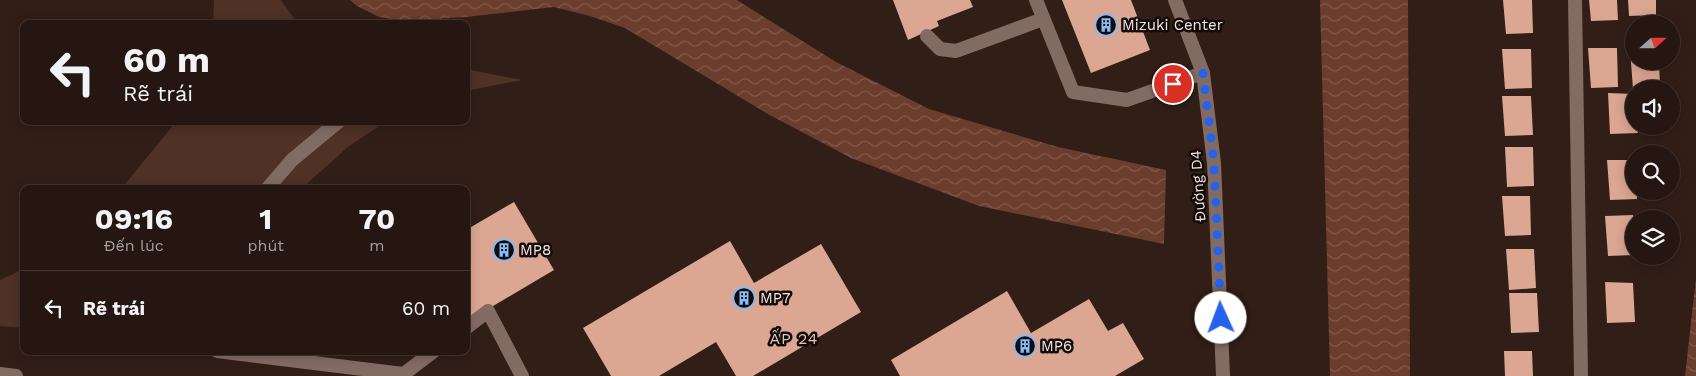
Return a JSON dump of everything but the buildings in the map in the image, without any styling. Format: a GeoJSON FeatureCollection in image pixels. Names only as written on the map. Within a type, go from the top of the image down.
{"type":"FeatureCollection","features":[{"type":"Feature","properties":{"kind":"street"},"geometry":{"type":"LineString","coordinates":[[1036,0],[1073,92],[1127,100],[1203,73]]}},
{"type":"Feature","properties":{"kind":"street","name":"Đường D4"},"geometry":{"type":"LineString","coordinates":[[1175,0],[1203,73],[1214,163],[1223,376]]}},
{"type":"Feature","properties":{"kind":"street"},"geometry":{"type":"LineString","coordinates":[[1575,0],[1582,376]]}},
{"type":"Feature","properties":{"kind":"street"},"geometry":{"type":"LineString","coordinates":[[927,36],[940,49],[956,51],[1043,19]]}},
{"type":"Feature","properties":{"kind":"street"},"geometry":{"type":"LineString","coordinates":[[271,185],[292,160],[334,125]]}},
{"type":"Feature","properties":{"kind":"street"},"geometry":{"type":"LineString","coordinates":[[470,325],[488,311],[522,376]]}},
{"type":"Feature","properties":{"kind":"street"},"geometry":{"type":"LineString","coordinates":[[248,355],[402,375],[429,355]]}},
{"type":"Feature","properties":{"kind":"street"},"geometry":{"type":"LineString","coordinates":[[0,374],[16,376]]}},
{"type":"Feature","properties":{"kind":"shaded area"},"geometry":{"type":"Polygon","coordinates":[[[214,0],[281,0],[295,20],[213,20],[214,0]]]}},
{"type":"Feature","properties":{"kind":"shaded area"},"geometry":{"type":"Polygon","coordinates":[[[470,70],[522,80],[470,90],[470,70]]]}},
{"type":"Feature","properties":{"kind":"shaded area"},"geometry":{"type":"Polygon","coordinates":[[[173,125],[381,125],[349,146],[305,185],[124,185],[173,125]]]}},
{"type":"Feature","properties":{"kind":"shaded area"},"geometry":{"type":"Polygon","coordinates":[[[20,271],[20,328],[0,326],[0,280],[20,271]]]}},
{"type":"Feature","properties":{"kind":"water"},"geometry":{"type":"Polygon","coordinates":[[[350,0],[737,0],[836,62],[929,109],[1058,147],[1166,170],[1164,244],[979,206],[851,158],[766,113],[625,28],[590,16],[554,7],[466,17],[398,20],[379,17],[357,6],[350,0]]]}},
{"type":"Feature","properties":{"kind":"water"},"geometry":{"type":"Polygon","coordinates":[[[1320,0],[1408,0],[1410,376],[1330,376],[1320,0]]]}},
{"type":"Feature","properties":{"kind":"water"},"geometry":{"type":"Polygon","coordinates":[[[1696,278],[1696,376],[1685,376],[1696,278]]]}},
{"type":"Feature","properties":{"kind":"place","name":"Mizuki Center"},"geometry":{"type":"Point","coordinates":[1106,25]}},
{"type":"Feature","properties":{"kind":"place","name":"MP8"},"geometry":{"type":"Point","coordinates":[504,250]}},
{"type":"Feature","properties":{"kind":"place","name":"MP7"},"geometry":{"type":"Point","coordinates":[744,298]}},
{"type":"Feature","properties":{"kind":"place","name":"MP6"},"geometry":{"type":"Point","coordinates":[1025,346]}},
{"type":"Feature","properties":{"kind":"district","name":"ẤP 24"},"geometry":{"type":"Point","coordinates":[794,338]}},
{"type":"Feature","properties":{"kind":"route"},"geometry":{"type":"LineString","coordinates":[[1173,84],[1203,73],[1214,163],[1221,318]]}}]}
